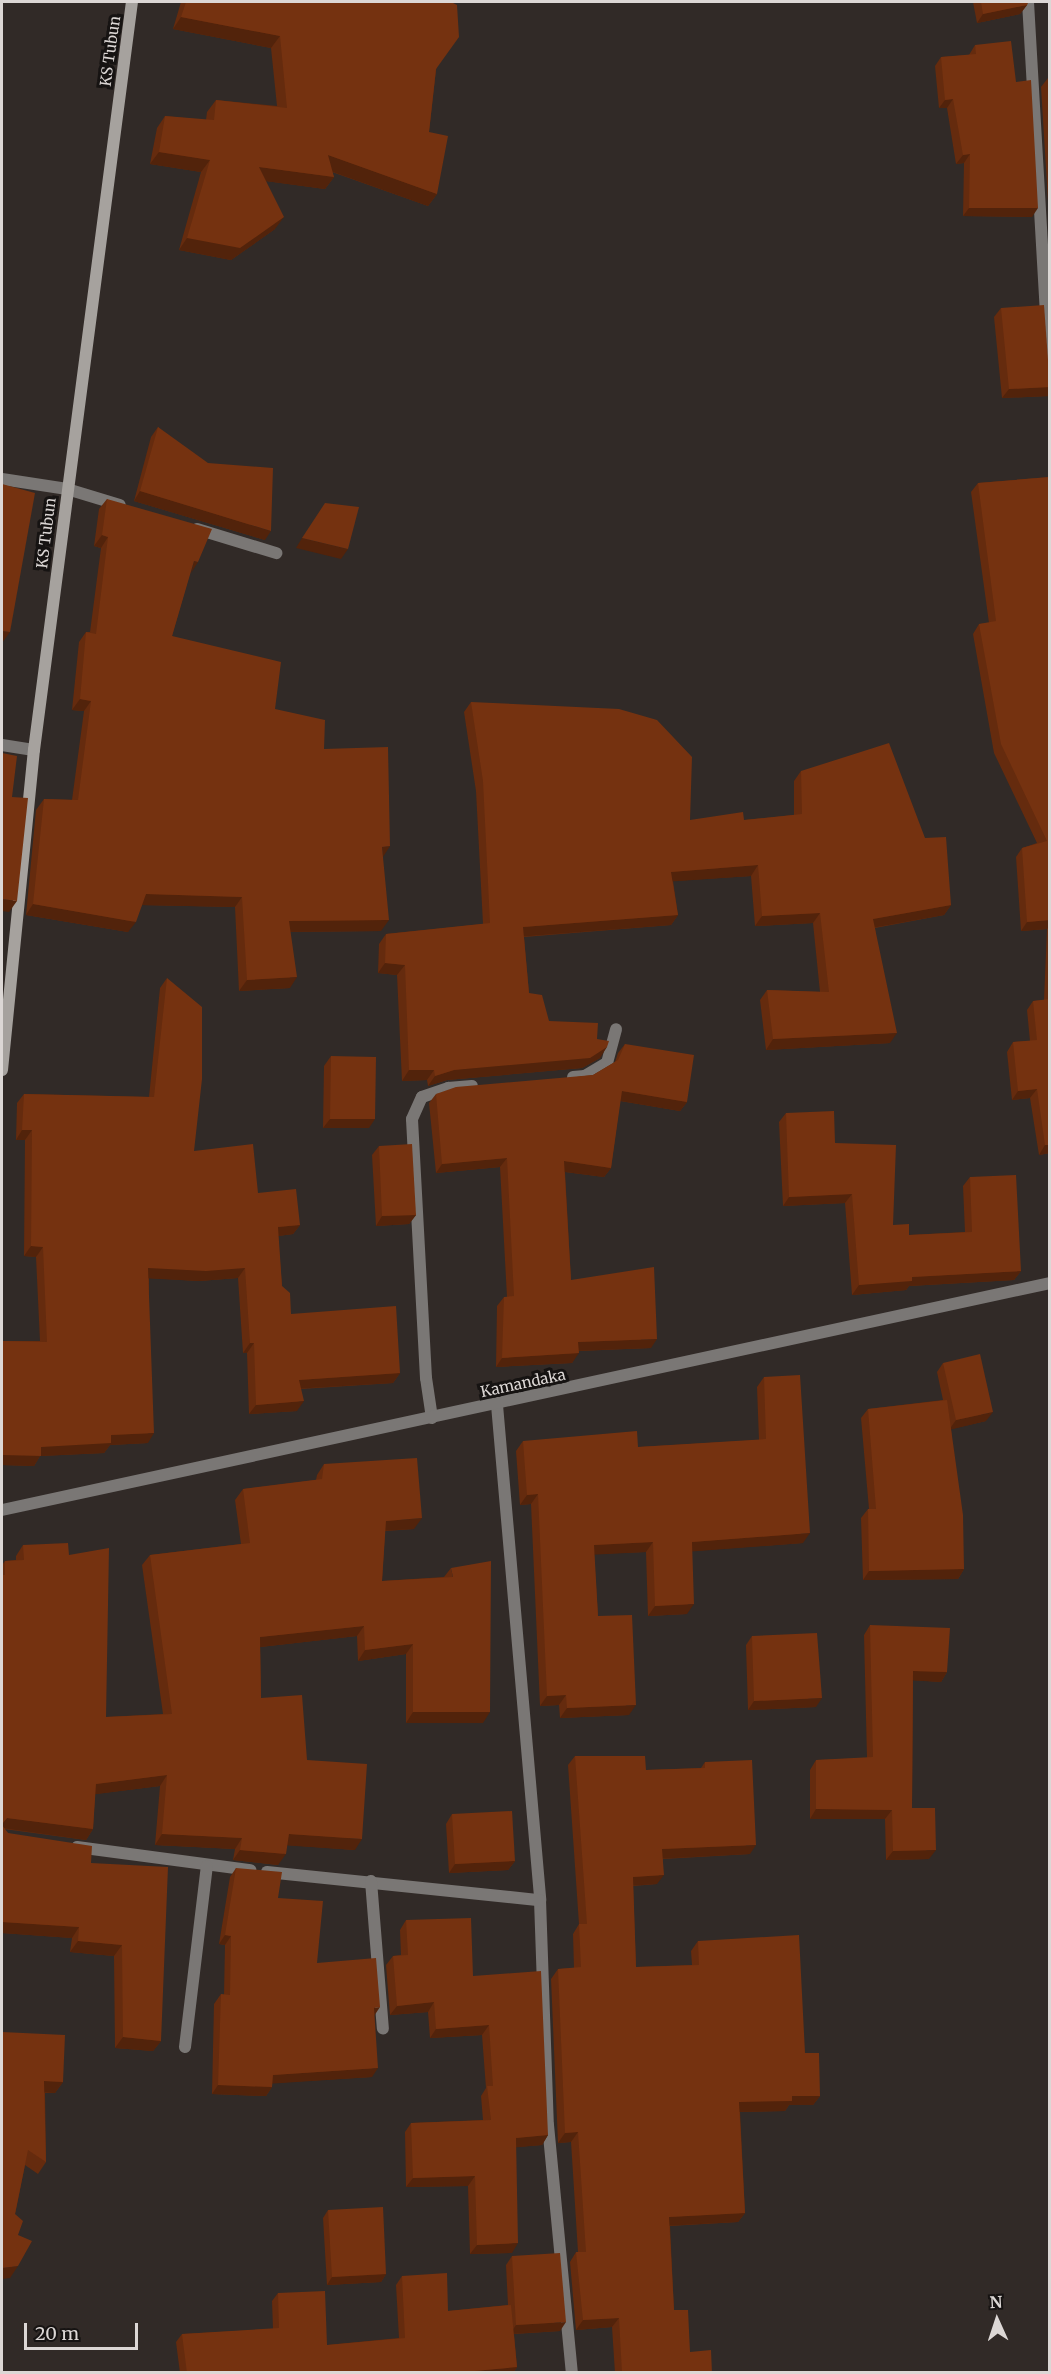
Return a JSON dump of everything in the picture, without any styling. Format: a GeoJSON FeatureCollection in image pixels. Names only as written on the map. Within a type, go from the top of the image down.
{"type":"FeatureCollection","features":[{"type":"Feature","properties":{"kind":"main road","name":"KS Tubun"},"geometry":{"type":"LineString","coordinates":[[2,1070],[4,1031],[34,750],[132,2]]}},
{"type":"Feature","properties":{"kind":"street"},"geometry":{"type":"LineString","coordinates":[[1028,2],[1050,388]]}},
{"type":"Feature","properties":{"kind":"street"},"geometry":{"type":"LineString","coordinates":[[2,479],[67,489],[133,509]]}},
{"type":"Feature","properties":{"kind":"street"},"geometry":{"type":"LineString","coordinates":[[188,526],[276,553]]}},
{"type":"Feature","properties":{"kind":"street"},"geometry":{"type":"LineString","coordinates":[[2,745],[34,750]]}},
{"type":"Feature","properties":{"kind":"street"},"geometry":{"type":"LineString","coordinates":[[562,1078],[585,1076],[607,1063],[616,1029]]}},
{"type":"Feature","properties":{"kind":"street"},"geometry":{"type":"LineString","coordinates":[[432,1418],[426,1378],[412,1119],[422,1097],[448,1088],[483,1085]]}},
{"type":"Feature","properties":{"kind":"street","name":"Kamandaka"},"geometry":{"type":"LineString","coordinates":[[2,1510],[497,1405],[1050,1283]]}},
{"type":"Feature","properties":{"kind":"street"},"geometry":{"type":"LineString","coordinates":[[497,1405],[540,1900],[548,2125],[572,2373]]}},
{"type":"Feature","properties":{"kind":"street"},"geometry":{"type":"LineString","coordinates":[[59,1844],[207,1866],[540,1900]]}},
{"type":"Feature","properties":{"kind":"street"},"geometry":{"type":"LineString","coordinates":[[185,2047],[207,1866]]}},
{"type":"Feature","properties":{"kind":"street"},"geometry":{"type":"LineString","coordinates":[[371,1881],[383,2029]]}},
{"type":"Feature","properties":{"kind":"building"},"geometry":{"type":"Polygon","coordinates":[[[186,2],[451,2],[457,5],[459,37],[436,69],[429,132],[448,136],[437,194],[328,155],[334,177],[259,167],[284,217],[240,248],[187,238],[210,160],[159,152],[165,116],[214,120],[216,100],[287,108],[280,36],[181,17],[186,2]]]}},
{"type":"Feature","properties":{"kind":"building"},"geometry":{"type":"Polygon","coordinates":[[[981,2],[1028,2],[1027,5],[983,14],[981,2]]]}},
{"type":"Feature","properties":{"kind":"building"},"geometry":{"type":"Polygon","coordinates":[[[1011,41],[1016,82],[1031,80],[1038,208],[969,208],[970,154],[963,155],[953,99],[945,100],[941,57],[976,54],[975,45],[1011,41]]]}},
{"type":"Feature","properties":{"kind":"building"},"geometry":{"type":"Polygon","coordinates":[[[1048,78],[1050,78],[1050,112],[1048,78]]]}},
{"type":"Feature","properties":{"kind":"building"},"geometry":{"type":"Polygon","coordinates":[[[1044,305],[1050,387],[1009,389],[1001,308],[1044,305]]]}},
{"type":"Feature","properties":{"kind":"building"},"geometry":{"type":"Polygon","coordinates":[[[158,427],[208,463],[273,468],[271,531],[140,491],[158,427]]]}},
{"type":"Feature","properties":{"kind":"building"},"geometry":{"type":"Polygon","coordinates":[[[1050,477],[1050,920],[1027,922],[1022,848],[1047,841],[1001,744],[979,624],[996,621],[978,483],[1050,477]]]}},
{"type":"Feature","properties":{"kind":"building"},"geometry":{"type":"Polygon","coordinates":[[[2,484],[35,493],[10,632],[2,631],[2,484]]]}},
{"type":"Feature","properties":{"kind":"building"},"geometry":{"type":"Polygon","coordinates":[[[107,499],[212,529],[198,562],[194,561],[172,636],[281,662],[275,709],[325,720],[324,749],[388,747],[390,846],[382,847],[389,920],[289,921],[297,977],[247,980],[242,897],[146,894],[136,922],[33,904],[44,799],[78,800],[91,701],[80,699],[86,632],[96,634],[108,537],[102,535],[107,499]]]}},
{"type":"Feature","properties":{"kind":"building"},"geometry":{"type":"Polygon","coordinates":[[[325,503],[359,507],[348,549],[302,538],[325,503]]]}},
{"type":"Feature","properties":{"kind":"building"},"geometry":{"type":"Polygon","coordinates":[[[471,702],[619,709],[657,720],[692,757],[690,820],[743,812],[744,820],[802,814],[801,771],[889,743],[925,838],[946,837],[951,905],[873,919],[897,1033],[773,1039],[767,990],[829,992],[820,913],[762,916],[758,865],[671,872],[678,915],[523,927],[529,993],[542,995],[549,1021],[598,1023],[597,1039],[609,1041],[607,1047],[590,1058],[454,1070],[435,1076],[434,1070],[409,1070],[405,965],[385,963],[386,934],[490,923],[483,781],[471,702]]]}},
{"type":"Feature","properties":{"kind":"building"},"geometry":{"type":"Polygon","coordinates":[[[2,753],[17,756],[12,797],[28,798],[17,901],[2,899],[2,753]]]}},
{"type":"Feature","properties":{"kind":"building"},"geometry":{"type":"Polygon","coordinates":[[[167,978],[202,1007],[202,1079],[194,1151],[253,1144],[258,1193],[296,1189],[300,1225],[278,1227],[282,1286],[290,1293],[291,1314],[396,1306],[400,1373],[299,1380],[304,1401],[256,1405],[254,1343],[250,1343],[245,1268],[206,1271],[148,1268],[154,1433],[111,1435],[111,1443],[41,1447],[41,1456],[2,1455],[2,1341],[47,1342],[43,1247],[31,1246],[32,1130],[22,1130],[24,1094],[154,1097],[167,978]]]}},
{"type":"Feature","properties":{"kind":"building"},"geometry":{"type":"Polygon","coordinates":[[[1050,999],[1050,1145],[1045,1145],[1037,1089],[1018,1091],[1013,1042],[1037,1040],[1033,1001],[1050,999]]]}},
{"type":"Feature","properties":{"kind":"building"},"geometry":{"type":"Polygon","coordinates":[[[625,1044],[694,1055],[687,1102],[622,1091],[611,1168],[564,1161],[571,1280],[654,1267],[657,1339],[578,1342],[579,1353],[502,1358],[504,1297],[514,1296],[507,1158],[442,1164],[436,1094],[456,1087],[593,1075],[618,1060],[625,1044]]]}},
{"type":"Feature","properties":{"kind":"building"},"geometry":{"type":"Polygon","coordinates":[[[331,1056],[376,1057],[375,1119],[330,1119],[331,1056]]]}},
{"type":"Feature","properties":{"kind":"building"},"geometry":{"type":"Polygon","coordinates":[[[834,1111],[835,1143],[896,1145],[893,1225],[909,1224],[909,1235],[972,1232],[970,1177],[1016,1175],[1021,1271],[912,1277],[912,1281],[859,1285],[852,1194],[789,1197],[786,1113],[834,1111]]]}},
{"type":"Feature","properties":{"kind":"building"},"geometry":{"type":"Polygon","coordinates":[[[412,1144],[416,1215],[382,1216],[379,1146],[412,1144]]]}},
{"type":"Feature","properties":{"kind":"building"},"geometry":{"type":"Polygon","coordinates":[[[980,1354],[993,1412],[956,1420],[943,1363],[980,1354]]]}},
{"type":"Feature","properties":{"kind":"building"},"geometry":{"type":"Polygon","coordinates":[[[800,1375],[810,1533],[692,1542],[694,1604],[655,1606],[653,1542],[594,1545],[598,1616],[632,1615],[636,1705],[567,1708],[566,1695],[547,1696],[538,1494],[527,1495],[523,1441],[637,1431],[638,1447],[766,1439],[764,1377],[800,1375]]]}},
{"type":"Feature","properties":{"kind":"building"},"geometry":{"type":"Polygon","coordinates":[[[947,1400],[963,1515],[964,1569],[869,1571],[868,1509],[876,1509],[868,1409],[947,1400]]]}},
{"type":"Feature","properties":{"kind":"building"},"geometry":{"type":"Polygon","coordinates":[[[417,1458],[422,1518],[386,1521],[382,1581],[453,1577],[451,1568],[491,1561],[490,1712],[413,1712],[413,1644],[365,1650],[364,1626],[260,1637],[261,1698],[302,1695],[307,1760],[367,1764],[362,1839],[289,1834],[286,1854],[240,1850],[242,1838],[162,1834],[167,1775],[96,1784],[93,1829],[7,1818],[2,1824],[2,1575],[5,1575],[5,1561],[24,1560],[23,1545],[68,1543],[69,1555],[109,1548],[106,1717],[172,1714],[150,1555],[250,1543],[243,1489],[322,1479],[324,1464],[417,1458]]]}},
{"type":"Feature","properties":{"kind":"building"},"geometry":{"type":"Polygon","coordinates":[[[870,1625],[950,1628],[947,1672],[913,1671],[912,1808],[935,1808],[936,1850],[893,1851],[892,1810],[816,1809],[816,1760],[873,1757],[870,1625]]]}},
{"type":"Feature","properties":{"kind":"building"},"geometry":{"type":"Polygon","coordinates":[[[817,1633],[822,1698],[754,1701],[752,1636],[817,1633]]]}},
{"type":"Feature","properties":{"kind":"building"},"geometry":{"type":"Polygon","coordinates":[[[575,1756],[645,1756],[646,1770],[705,1768],[705,1762],[752,1760],[756,1845],[662,1849],[664,1875],[633,1877],[636,1967],[699,1965],[698,1941],[799,1935],[805,2053],[819,2053],[820,2096],[792,2096],[792,2101],[739,2102],[745,2213],[669,2217],[674,2310],[688,2310],[690,2352],[711,2350],[712,2373],[622,2373],[619,2318],[583,2320],[576,2252],[586,2252],[578,2132],[565,2133],[558,1969],[581,1967],[579,1924],[587,1924],[575,1756]]]}},
{"type":"Feature","properties":{"kind":"building"},"geometry":{"type":"Polygon","coordinates":[[[512,1811],[515,1861],[455,1864],[452,1814],[512,1811]]]}},
{"type":"Feature","properties":{"kind":"building"},"geometry":{"type":"Polygon","coordinates":[[[2,1825],[8,1833],[92,1846],[91,1863],[168,1867],[161,2041],[123,2037],[122,1945],[78,1941],[79,1927],[2,1922],[2,1825]]]}},
{"type":"Feature","properties":{"kind":"building"},"geometry":{"type":"Polygon","coordinates":[[[236,1868],[282,1872],[278,1898],[323,1901],[317,1963],[376,1958],[380,2007],[374,2008],[378,2068],[273,2075],[272,2087],[218,2085],[221,1994],[230,1995],[231,1936],[225,1935],[236,1868]]]}},
{"type":"Feature","properties":{"kind":"building"},"geometry":{"type":"Polygon","coordinates":[[[471,1918],[473,1976],[541,1971],[548,2135],[516,2138],[518,2243],[477,2245],[475,2176],[413,2178],[411,2123],[491,2120],[487,2086],[493,2086],[489,2025],[436,2029],[434,2002],[397,2006],[393,1956],[408,1955],[406,1920],[471,1918]]]}},
{"type":"Feature","properties":{"kind":"building"},"geometry":{"type":"Polygon","coordinates":[[[2,2032],[65,2035],[63,2082],[44,2081],[46,2162],[28,2150],[15,2214],[23,2221],[18,2235],[32,2241],[18,2266],[2,2268],[2,2032]]]}},
{"type":"Feature","properties":{"kind":"building"},"geometry":{"type":"Polygon","coordinates":[[[383,2207],[386,2274],[332,2277],[328,2210],[383,2207]]]}},
{"type":"Feature","properties":{"kind":"building"},"geometry":{"type":"Polygon","coordinates":[[[560,2253],[566,2322],[516,2325],[512,2256],[560,2253]]]}},
{"type":"Feature","properties":{"kind":"building"},"geometry":{"type":"Polygon","coordinates":[[[447,2273],[448,2311],[511,2305],[517,2367],[453,2373],[187,2373],[182,2334],[279,2328],[278,2293],[325,2291],[327,2345],[405,2338],[402,2276],[447,2273]]]}}]}
